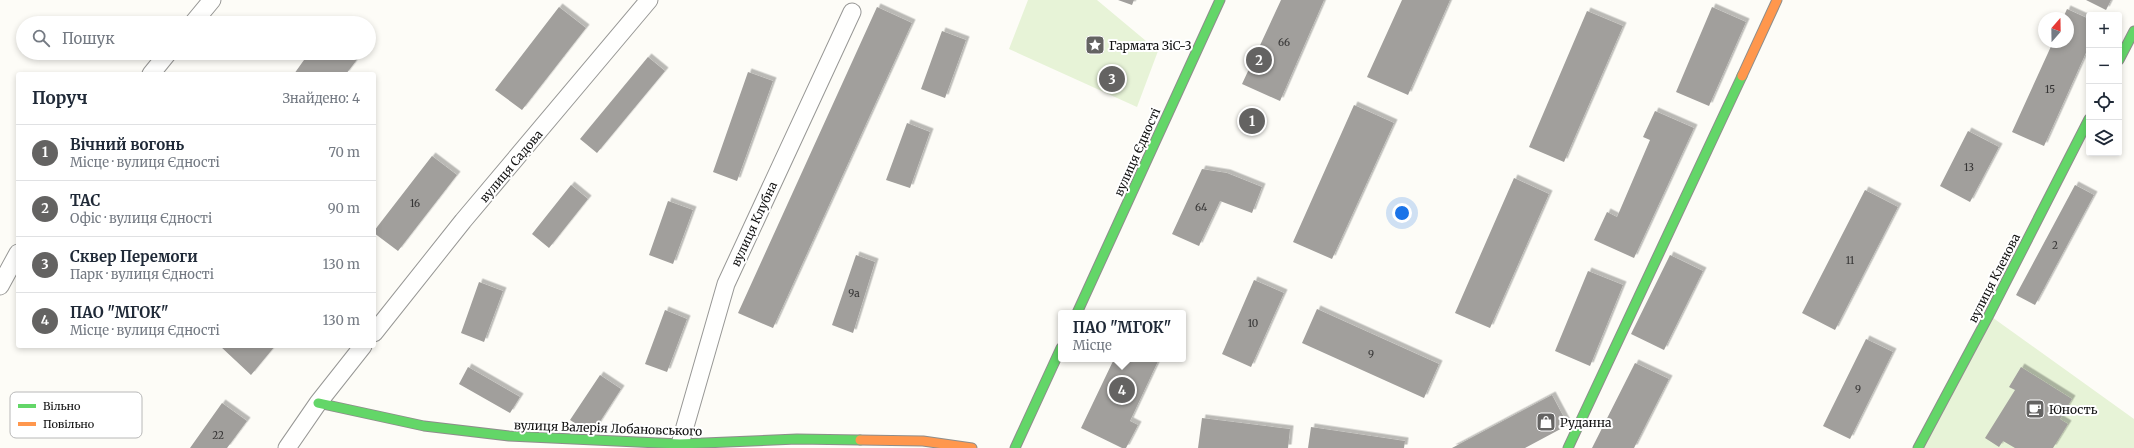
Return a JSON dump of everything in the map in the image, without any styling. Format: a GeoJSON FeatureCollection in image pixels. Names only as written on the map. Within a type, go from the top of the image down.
{"type":"FeatureCollection","features":[{"type":"Feature","properties":{"kind":"street"},"geometry":{"type":"LineString","coordinates":[[199,16],[212,0]]}},
{"type":"Feature","properties":{"kind":"street","name":"вулиця Садова"},"geometry":{"type":"LineString","coordinates":[[376,331],[464,221],[649,0]]}},
{"type":"Feature","properties":{"kind":"street","name":"вулиця Єдності"},"geometry":{"type":"LineString","coordinates":[[1078,310],[1220,0]]}},
{"type":"Feature","properties":{"kind":"street"},"geometry":{"type":"LineString","coordinates":[[1568,448],[1776,0]]}},
{"type":"Feature","properties":{"kind":"street","name":"вулиця Клубна"},"geometry":{"type":"LineString","coordinates":[[680,444],[726,284],[852,12]]}},
{"type":"Feature","properties":{"kind":"street"},"geometry":{"type":"LineString","coordinates":[[2122,54],[2134,31]]}},
{"type":"Feature","properties":{"kind":"street"},"geometry":{"type":"LineString","coordinates":[[153,72],[162,60]]}},
{"type":"Feature","properties":{"kind":"street","name":"вулиця Кленова"},"geometry":{"type":"LineString","coordinates":[[1918,448],[1989,315],[2088,120]]}},
{"type":"Feature","properties":{"kind":"street"},"geometry":{"type":"LineString","coordinates":[[0,286],[16,257]]}},
{"type":"Feature","properties":{"kind":"street"},"geometry":{"type":"LineString","coordinates":[[287,448],[318,403],[362,348]]}},
{"type":"Feature","properties":{"kind":"street"},"geometry":{"type":"LineString","coordinates":[[1016,448],[1058,355]]}},
{"type":"Feature","properties":{"kind":"street","name":"вулиця Валерія Лобановського"},"geometry":{"type":"LineString","coordinates":[[318,403],[424,426],[509,436],[680,444],[797,439],[923,441],[972,448]]}},
{"type":"Feature","properties":{"kind":"green space"},"geometry":{"type":"Polygon","coordinates":[[[1028,0],[1097,0],[1158,51],[1137,107],[1009,49],[1028,0]]]}},
{"type":"Feature","properties":{"kind":"green space"},"geometry":{"type":"Polygon","coordinates":[[[1989,315],[2134,419],[2134,448],[1918,448],[1989,315]]]}},
{"type":"Feature","properties":{"kind":"building"},"geometry":{"type":"Polygon","coordinates":[[[1118,0],[1134,0],[1132,5],[1118,0]]]}},
{"type":"Feature","properties":{"kind":"building"},"geometry":{"type":"Polygon","coordinates":[[[1281,0],[1324,0],[1280,101],[1242,84],[1281,0]]]}},
{"type":"Feature","properties":{"kind":"building"},"geometry":{"type":"Polygon","coordinates":[[[1402,0],[1450,0],[1408,95],[1367,77],[1402,0]]]}},
{"type":"Feature","properties":{"kind":"building"},"geometry":{"type":"Polygon","coordinates":[[[2086,0],[2111,0],[2106,10],[2086,0]]]}},
{"type":"Feature","properties":{"kind":"building"},"geometry":{"type":"Polygon","coordinates":[[[559,7],[586,28],[522,110],[495,90],[559,7]]]}},
{"type":"Feature","properties":{"kind":"building"},"geometry":{"type":"Polygon","coordinates":[[[877,7],[912,23],[773,328],[738,313],[877,7]]]}},
{"type":"Feature","properties":{"kind":"building"},"geometry":{"type":"Polygon","coordinates":[[[1712,7],[1746,22],[1709,106],[1676,92],[1712,7]]]}},
{"type":"Feature","properties":{"kind":"building"},"geometry":{"type":"Polygon","coordinates":[[[2067,9],[2074,12],[2066,12],[2067,9]]]}},
{"type":"Feature","properties":{"kind":"building"},"geometry":{"type":"Polygon","coordinates":[[[1587,11],[1623,26],[1564,162],[1529,147],[1587,11]]]}},
{"type":"Feature","properties":{"kind":"building"},"geometry":{"type":"Polygon","coordinates":[[[2074,12],[2086,18],[2086,53],[2044,146],[2012,132],[2050,48],[2074,48],[2074,12]]]}},
{"type":"Feature","properties":{"kind":"building"},"geometry":{"type":"Polygon","coordinates":[[[942,31],[966,40],[945,98],[921,89],[942,31]]]}},
{"type":"Feature","properties":{"kind":"building"},"geometry":{"type":"Polygon","coordinates":[[[648,57],[665,71],[597,153],[580,139],[648,57]]]}},
{"type":"Feature","properties":{"kind":"building"},"geometry":{"type":"Polygon","coordinates":[[[304,60],[357,60],[348,72],[295,72],[304,60]]]}},
{"type":"Feature","properties":{"kind":"building"},"geometry":{"type":"Polygon","coordinates":[[[748,72],[773,81],[737,181],[713,172],[748,72]]]}},
{"type":"Feature","properties":{"kind":"building"},"geometry":{"type":"Polygon","coordinates":[[[1354,105],[1394,123],[1332,259],[1293,242],[1354,105]]]}},
{"type":"Feature","properties":{"kind":"building"},"geometry":{"type":"Polygon","coordinates":[[[1655,111],[1694,128],[1634,258],[1594,240],[1607,212],[1617,217],[1650,140],[1643,137],[1655,111]]]}},
{"type":"Feature","properties":{"kind":"building"},"geometry":{"type":"Polygon","coordinates":[[[907,123],[930,132],[910,188],[886,180],[907,123]]]}},
{"type":"Feature","properties":{"kind":"building"},"geometry":{"type":"Polygon","coordinates":[[[1968,131],[1999,147],[1970,202],[1940,186],[1968,131]]]}},
{"type":"Feature","properties":{"kind":"building"},"geometry":{"type":"Polygon","coordinates":[[[432,156],[457,175],[398,251],[376,234],[376,228],[432,156]]]}},
{"type":"Feature","properties":{"kind":"building"},"geometry":{"type":"Polygon","coordinates":[[[1202,169],[1227,173],[1262,187],[1252,213],[1220,201],[1199,246],[1172,234],[1202,169]]]}},
{"type":"Feature","properties":{"kind":"building"},"geometry":{"type":"Polygon","coordinates":[[[1514,178],[1549,194],[1490,328],[1455,313],[1514,178]]]}},
{"type":"Feature","properties":{"kind":"building"},"geometry":{"type":"Polygon","coordinates":[[[571,185],[588,199],[549,248],[532,234],[571,185]]]}},
{"type":"Feature","properties":{"kind":"building"},"geometry":{"type":"Polygon","coordinates":[[[2075,185],[2094,195],[2035,305],[2016,295],[2075,185]]]}},
{"type":"Feature","properties":{"kind":"building"},"geometry":{"type":"Polygon","coordinates":[[[1865,190],[1898,207],[1835,330],[1802,313],[1865,190]]]}},
{"type":"Feature","properties":{"kind":"building"},"geometry":{"type":"Polygon","coordinates":[[[668,201],[693,210],[673,264],[649,255],[668,201]]]}},
{"type":"Feature","properties":{"kind":"building"},"geometry":{"type":"Polygon","coordinates":[[[856,255],[875,262],[853,333],[832,325],[856,255]]]}},
{"type":"Feature","properties":{"kind":"building"},"geometry":{"type":"Polygon","coordinates":[[[1670,255],[1703,271],[1664,350],[1631,334],[1670,255]]]}},
{"type":"Feature","properties":{"kind":"building"},"geometry":{"type":"Polygon","coordinates":[[[1588,271],[1623,285],[1590,366],[1555,351],[1588,271]]]}},
{"type":"Feature","properties":{"kind":"building"},"geometry":{"type":"Polygon","coordinates":[[[1254,280],[1284,293],[1251,367],[1222,354],[1254,280]]]}},
{"type":"Feature","properties":{"kind":"building"},"geometry":{"type":"Polygon","coordinates":[[[479,282],[503,291],[484,342],[461,333],[479,282]]]}},
{"type":"Feature","properties":{"kind":"building"},"geometry":{"type":"Polygon","coordinates":[[[1317,309],[1439,364],[1424,398],[1302,343],[1317,309]]]}},
{"type":"Feature","properties":{"kind":"building"},"geometry":{"type":"Polygon","coordinates":[[[665,310],[687,319],[667,372],[645,364],[665,310]]]}},
{"type":"Feature","properties":{"kind":"building"},"geometry":{"type":"Polygon","coordinates":[[[1866,339],[1893,352],[1850,439],[1823,426],[1866,339]]]}},
{"type":"Feature","properties":{"kind":"building"},"geometry":{"type":"Polygon","coordinates":[[[222,348],[273,348],[251,375],[222,348]]]}},
{"type":"Feature","properties":{"kind":"building"},"geometry":{"type":"Polygon","coordinates":[[[1113,362],[1158,362],[1130,421],[1138,425],[1126,448],[1122,448],[1081,428],[1113,362]]]}},
{"type":"Feature","properties":{"kind":"building"},"geometry":{"type":"Polygon","coordinates":[[[1635,363],[1669,379],[1634,448],[1592,448],[1635,363]]]}},
{"type":"Feature","properties":{"kind":"building"},"geometry":{"type":"Polygon","coordinates":[[[468,367],[520,397],[510,413],[459,384],[468,367]]]}},
{"type":"Feature","properties":{"kind":"building","name":"Юность"},"geometry":{"type":"Polygon","coordinates":[[[2021,367],[2072,399],[2060,419],[2068,424],[2053,448],[2015,448],[2003,441],[1999,447],[1985,438],[2015,390],[2009,387],[2021,367]]]}},
{"type":"Feature","properties":{"kind":"building"},"geometry":{"type":"Polygon","coordinates":[[[600,375],[621,389],[592,434],[570,420],[600,375]]]}},
{"type":"Feature","properties":{"kind":"building"},"geometry":{"type":"Polygon","coordinates":[[[1552,395],[1568,425],[1525,448],[1452,448],[1552,395]]]}},
{"type":"Feature","properties":{"kind":"building"},"geometry":{"type":"Polygon","coordinates":[[[222,403],[247,421],[227,448],[190,448],[222,403]]]}},
{"type":"Feature","properties":{"kind":"building"},"geometry":{"type":"Polygon","coordinates":[[[1202,418],[1290,429],[1288,448],[1198,448],[1202,418]]]}},
{"type":"Feature","properties":{"kind":"building"},"geometry":{"type":"Polygon","coordinates":[[[1311,427],[1405,441],[1404,448],[1308,448],[1311,427]]]}},
{"type":"Feature","properties":{"kind":"traffic: fast"},"geometry":{"type":"LineString","coordinates":[[1078,310],[1220,0]]}},
{"type":"Feature","properties":{"kind":"traffic: fast"},"geometry":{"type":"LineString","coordinates":[[2122,54],[2134,31]]}},
{"type":"Feature","properties":{"kind":"traffic: fast"},"geometry":{"type":"LineString","coordinates":[[1568,448],[1742,76]]}},
{"type":"Feature","properties":{"kind":"traffic: fast"},"geometry":{"type":"LineString","coordinates":[[1918,448],[1989,315],[2088,120]]}},
{"type":"Feature","properties":{"kind":"traffic: fast"},"geometry":{"type":"LineString","coordinates":[[1015,448],[1058,355]]}},
{"type":"Feature","properties":{"kind":"traffic: fast"},"geometry":{"type":"LineString","coordinates":[[318,403],[424,426],[509,436],[680,444],[797,439],[860,440]]}},
{"type":"Feature","properties":{"kind":"traffic: slow"},"geometry":{"type":"LineString","coordinates":[[1742,76],[1777,0]]}},
{"type":"Feature","properties":{"kind":"traffic: slow"},"geometry":{"type":"LineString","coordinates":[[860,440],[923,441],[972,448]]}},
{"type":"Feature","properties":{"kind":"place","name":"Гармата ЗіС-3"},"geometry":{"type":"Point","coordinates":[1095,45]}},
{"type":"Feature","properties":{"kind":"place","name":"ТАС"},"geometry":{"type":"Point","coordinates":[1259,60]}},
{"type":"Feature","properties":{"kind":"place","name":"Сквер Перемоги"},"geometry":{"type":"Point","coordinates":[1112,79]}},
{"type":"Feature","properties":{"kind":"place","name":"Вічний вогонь"},"geometry":{"type":"Point","coordinates":[1252,121]}},
{"type":"Feature","properties":{"kind":"place","name":"ПАО \"МГОК\""},"geometry":{"type":"Point","coordinates":[1122,390]}},
{"type":"Feature","properties":{"kind":"place","name":"Юность"},"geometry":{"type":"Point","coordinates":[2035,409]}},
{"type":"Feature","properties":{"kind":"place","name":"Руданна"},"geometry":{"type":"Point","coordinates":[1546,422]}}]}
